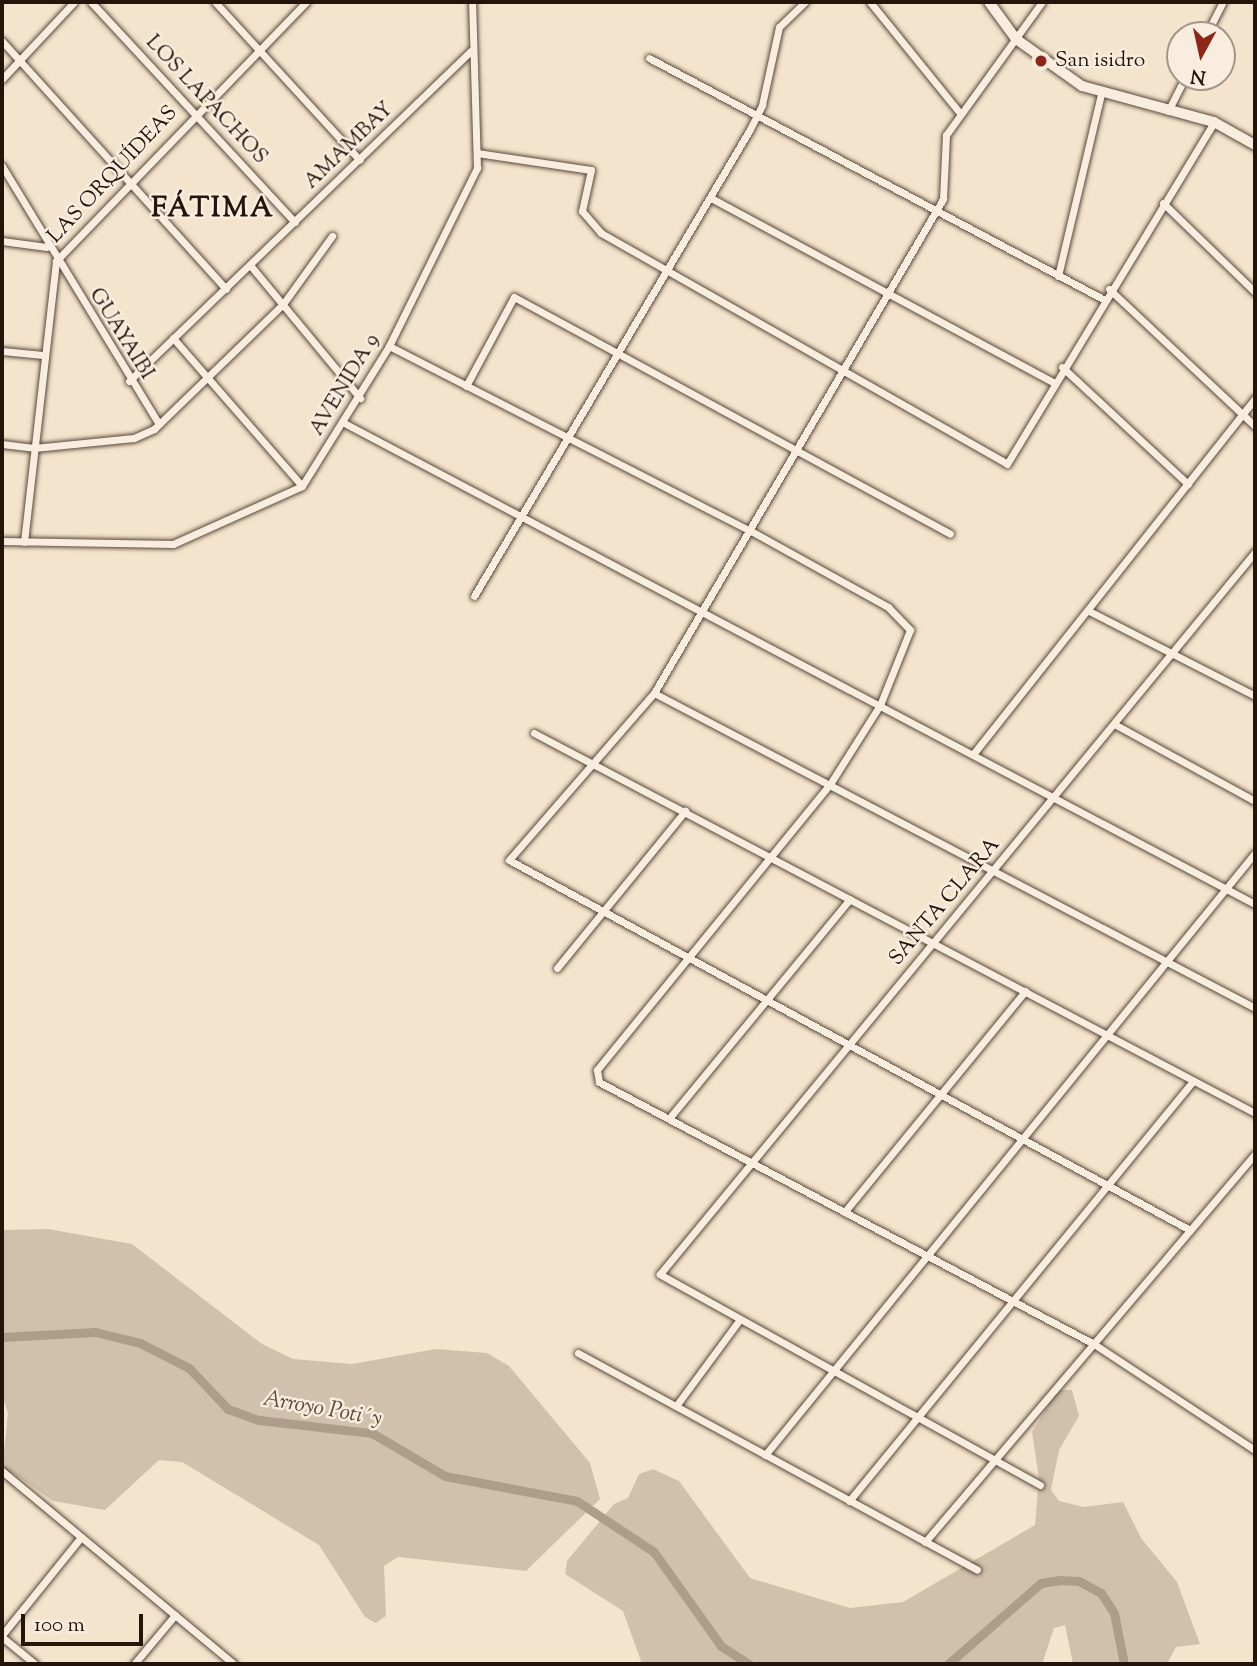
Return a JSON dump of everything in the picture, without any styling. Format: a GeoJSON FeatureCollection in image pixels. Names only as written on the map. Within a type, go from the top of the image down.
{"type":"FeatureCollection","features":[{"type":"Feature","properties":{"kind":"main road"},"geometry":{"type":"LineString","coordinates":[[989,2],[1016,39],[1101,94],[1214,122],[1255,145]]}},
{"type":"Feature","properties":{"kind":"street"},"geometry":{"type":"LineString","coordinates":[[2,79],[74,2]]}},
{"type":"Feature","properties":{"kind":"street","name":"LOS LAPACHOS"},"geometry":{"type":"LineString","coordinates":[[90,2],[295,222]]}},
{"type":"Feature","properties":{"kind":"street"},"geometry":{"type":"LineString","coordinates":[[215,2],[360,160]]}},
{"type":"Feature","properties":{"kind":"street","name":"LAS ORQUÍDEAS"},"geometry":{"type":"LineString","coordinates":[[24,542],[43,355],[56,261],[127,181],[257,48],[306,2]]}},
{"type":"Feature","properties":{"kind":"street","name":"AVENIDA 9"},"geometry":{"type":"LineString","coordinates":[[302,486],[346,424],[467,194],[477,153],[471,51],[472,2]]}},
{"type":"Feature","properties":{"kind":"street"},"geometry":{"type":"LineString","coordinates":[[474,596],[711,198],[757,115],[779,27],[805,2]]}},
{"type":"Feature","properties":{"kind":"street"},"geometry":{"type":"LineString","coordinates":[[870,2],[960,113]]}},
{"type":"Feature","properties":{"kind":"street"},"geometry":{"type":"LineString","coordinates":[[1042,2],[960,113],[943,144],[944,191],[937,209],[891,294],[654,693],[509,860],[942,1091],[1191,1230]]}},
{"type":"Feature","properties":{"kind":"street"},"geometry":{"type":"LineString","coordinates":[[1213,21],[1223,2]]}},
{"type":"Feature","properties":{"kind":"street"},"geometry":{"type":"LineString","coordinates":[[2,41],[226,289]]}},
{"type":"Feature","properties":{"kind":"street","name":"AMAMBAY"},"geometry":{"type":"LineString","coordinates":[[129,381],[471,51]]}},
{"type":"Feature","properties":{"kind":"street"},"geometry":{"type":"LineString","coordinates":[[649,58],[1103,299]]}},
{"type":"Feature","properties":{"kind":"street"},"geometry":{"type":"LineString","coordinates":[[1168,111],[1178,91]]}},
{"type":"Feature","properties":{"kind":"street"},"geometry":{"type":"LineString","coordinates":[[1058,276],[1101,94]]}},
{"type":"Feature","properties":{"kind":"street"},"geometry":{"type":"LineString","coordinates":[[477,153],[591,170],[582,211],[601,233],[665,272],[1007,464],[1109,289],[1214,122]]}},
{"type":"Feature","properties":{"kind":"street","name":"GUAYAIBI"},"geometry":{"type":"LineString","coordinates":[[2,166],[47,247],[129,381],[159,424]]}},
{"type":"Feature","properties":{"kind":"street"},"geometry":{"type":"LineString","coordinates":[[711,198],[1053,382]]}},
{"type":"Feature","properties":{"kind":"street"},"geometry":{"type":"LineString","coordinates":[[1163,203],[1255,292]]}},
{"type":"Feature","properties":{"kind":"street"},"geometry":{"type":"LineString","coordinates":[[2,444],[34,448],[134,438],[159,424],[210,379],[283,304],[332,236]]}},
{"type":"Feature","properties":{"kind":"street"},"geometry":{"type":"LineString","coordinates":[[2,241],[47,247]]}},
{"type":"Feature","properties":{"kind":"street"},"geometry":{"type":"LineString","coordinates":[[250,265],[360,398]]}},
{"type":"Feature","properties":{"kind":"street"},"geometry":{"type":"LineString","coordinates":[[1109,289],[1255,426]]}},
{"type":"Feature","properties":{"kind":"street"},"geometry":{"type":"LineString","coordinates":[[466,386],[514,297],[950,534]]}},
{"type":"Feature","properties":{"kind":"street"},"geometry":{"type":"LineString","coordinates":[[2,541],[173,544],[302,486],[173,338]]}},
{"type":"Feature","properties":{"kind":"street"},"geometry":{"type":"LineString","coordinates":[[389,346],[751,531],[904,620],[912,638],[880,705],[830,784],[596,1075],[599,1082],[755,1160],[1094,1344],[1255,1450]]}},
{"type":"Feature","properties":{"kind":"street"},"geometry":{"type":"LineString","coordinates":[[2,351],[43,355]]}},
{"type":"Feature","properties":{"kind":"street"},"geometry":{"type":"LineString","coordinates":[[1062,367],[1188,484]]}},
{"type":"Feature","properties":{"kind":"street"},"geometry":{"type":"LineString","coordinates":[[974,753],[1188,484],[1239,411],[1255,398]]}},
{"type":"Feature","properties":{"kind":"street"},"geometry":{"type":"LineString","coordinates":[[346,424],[703,609],[1255,904]]}},
{"type":"Feature","properties":{"kind":"street","name":"SANTA CLARA"},"geometry":{"type":"LineString","coordinates":[[738,1322],[660,1274],[933,942],[1176,656],[1255,552]]}},
{"type":"Feature","properties":{"kind":"street"},"geometry":{"type":"LineString","coordinates":[[1089,611],[1255,696]]}},
{"type":"Feature","properties":{"kind":"street"},"geometry":{"type":"LineString","coordinates":[[654,693],[993,872],[1167,959],[1255,1009]]}},
{"type":"Feature","properties":{"kind":"street"},"geometry":{"type":"LineString","coordinates":[[1116,725],[1255,801]]}},
{"type":"Feature","properties":{"kind":"street"},"geometry":{"type":"LineString","coordinates":[[534,733],[594,762],[1255,1113]]}},
{"type":"Feature","properties":{"kind":"street"},"geometry":{"type":"LineString","coordinates":[[556,968],[685,811]]}},
{"type":"Feature","properties":{"kind":"street"},"geometry":{"type":"LineString","coordinates":[[765,1455],[930,1255],[1104,1035],[1255,853]]}},
{"type":"Feature","properties":{"kind":"street"},"geometry":{"type":"LineString","coordinates":[[671,1116],[850,899]]}},
{"type":"Feature","properties":{"kind":"street"},"geometry":{"type":"LineString","coordinates":[[846,1210],[1025,991]]}},
{"type":"Feature","properties":{"kind":"street"},"geometry":{"type":"LineString","coordinates":[[849,1501],[1193,1081]]}},
{"type":"Feature","properties":{"kind":"street"},"geometry":{"type":"LineString","coordinates":[[925,1542],[1255,1154]]}},
{"type":"Feature","properties":{"kind":"street"},"geometry":{"type":"LineString","coordinates":[[676,1406],[738,1322],[1040,1485]]}},
{"type":"Feature","properties":{"kind":"street"},"geometry":{"type":"LineString","coordinates":[[578,1353],[977,1570]]}},
{"type":"Feature","properties":{"kind":"street"},"geometry":{"type":"LineString","coordinates":[[2,1471],[234,1664]]}},
{"type":"Feature","properties":{"kind":"street"},"geometry":{"type":"LineString","coordinates":[[36,1664],[2,1636],[81,1537]]}},
{"type":"Feature","properties":{"kind":"street"},"geometry":{"type":"LineString","coordinates":[[134,1664],[175,1615]]}},
{"type":"Feature","properties":{"kind":"shaded area"},"geometry":{"type":"Polygon","coordinates":[[[48,1229],[132,1244],[262,1344],[293,1359],[352,1364],[436,1349],[487,1353],[509,1366],[590,1463],[600,1499],[526,1571],[398,1557],[384,1566],[386,1616],[376,1623],[365,1617],[319,1545],[182,1462],[159,1460],[105,1510],[53,1501],[13,1473],[2,1472],[8,1413],[2,1394],[2,1230],[48,1229]]]}},
{"type":"Feature","properties":{"kind":"shaded area"},"geometry":{"type":"Polygon","coordinates":[[[1058,1390],[1072,1390],[1079,1416],[1059,1450],[1051,1490],[1059,1501],[1084,1507],[1123,1502],[1141,1538],[1177,1582],[1200,1644],[1176,1647],[1167,1664],[1073,1664],[1065,1625],[1054,1628],[1042,1664],[642,1664],[623,1611],[565,1574],[567,1561],[614,1504],[628,1498],[639,1474],[653,1469],[679,1481],[750,1578],[850,1608],[903,1602],[1035,1525],[1039,1478],[1032,1432],[1058,1390]]]}},
{"type":"Feature","properties":{"kind":"waterway","name":"Arroyo Poti´y"},"geometry":{"type":"LineString","coordinates":[[2,1337],[95,1332],[140,1343],[189,1368],[228,1409],[259,1420],[372,1433],[445,1476],[577,1501],[654,1552],[721,1646],[749,1664]]}},
{"type":"Feature","properties":{"kind":"waterway","name":"Arroyo Poti´y"},"geometry":{"type":"LineString","coordinates":[[948,1664],[1041,1583],[1059,1580],[1079,1581],[1101,1593],[1114,1613],[1124,1664]]}},
{"type":"Feature","properties":{"kind":"place","name":"San isidro"},"geometry":{"type":"Point","coordinates":[1041,61]}},
{"type":"Feature","properties":{"kind":"district","name":"FÁTIMA"},"geometry":{"type":"Point","coordinates":[213,209]}}]}
